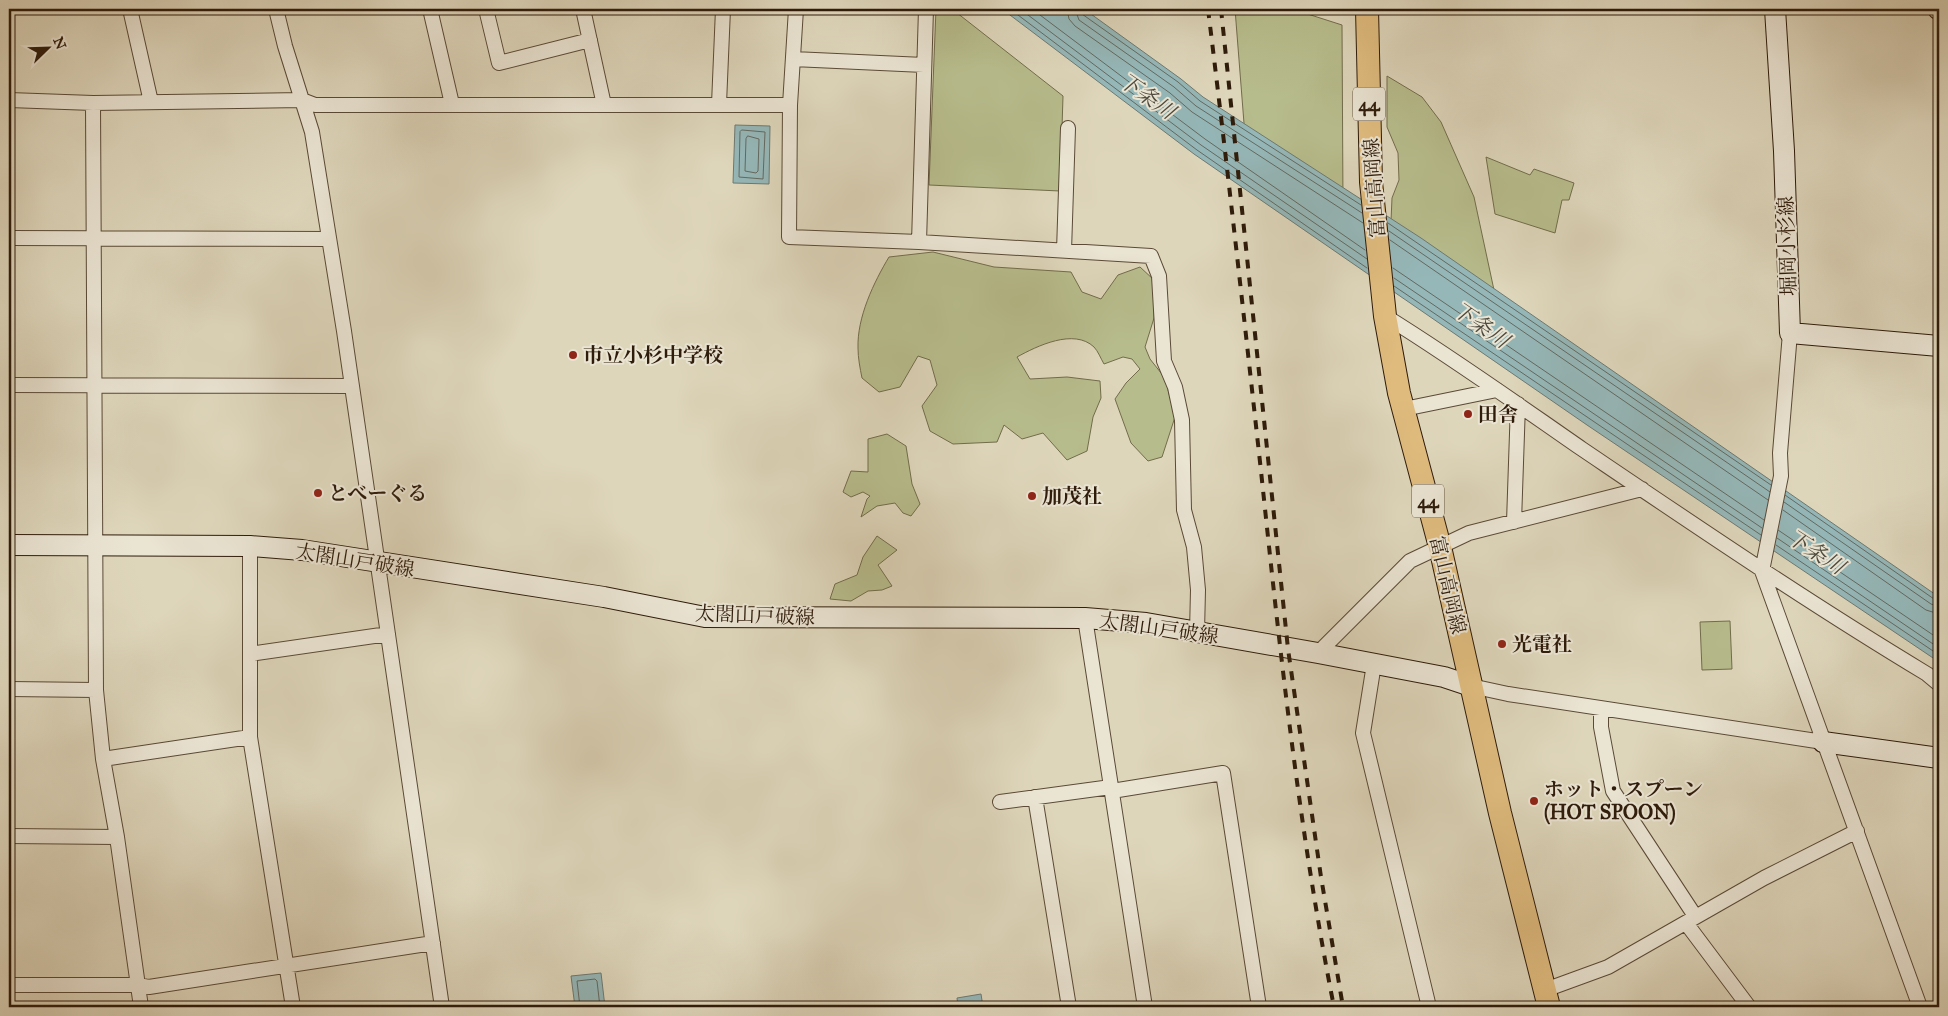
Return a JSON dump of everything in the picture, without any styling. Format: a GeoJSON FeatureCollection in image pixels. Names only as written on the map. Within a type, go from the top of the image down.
{"type":"FeatureCollection","features":[{"type":"Feature","properties":{"kind":"main road","name":"富山高岡線"},"geometry":{"type":"LineString","coordinates":[[1367,9],[1373,199],[1385,316],[1404,409],[1440,547],[1500,813],[1547,998]]}},
{"type":"Feature","properties":{"kind":"main road","name":"堀岡小杉線"},"geometry":{"type":"LineString","coordinates":[[1775,9],[1784,151],[1790,333]]}},
{"type":"Feature","properties":{"kind":"main road"},"geometry":{"type":"LineString","coordinates":[[1790,333],[1939,346]]}},
{"type":"Feature","properties":{"kind":"main road","name":"太閤山戸破線"},"geometry":{"type":"LineString","coordinates":[[9,544],[250,546],[302,550],[604,597],[705,617],[1085,618],[1146,623],[1444,677],[1471,686]]}},
{"type":"Feature","properties":{"kind":"main road"},"geometry":{"type":"LineString","coordinates":[[1823,742],[1939,758]]}},
{"type":"Feature","properties":{"kind":"street"},"geometry":{"type":"LineString","coordinates":[[130,9],[152,102]]}},
{"type":"Feature","properties":{"kind":"street"},"geometry":{"type":"LineString","coordinates":[[276,9],[312,132],[352,386],[442,1007]]}},
{"type":"Feature","properties":{"kind":"street"},"geometry":{"type":"LineString","coordinates":[[430,9],[452,104]]}},
{"type":"Feature","properties":{"kind":"street"},"geometry":{"type":"LineString","coordinates":[[486,9],[499,63],[590,40]]}},
{"type":"Feature","properties":{"kind":"street"},"geometry":{"type":"LineString","coordinates":[[583,9],[604,106]]}},
{"type":"Feature","properties":{"kind":"street"},"geometry":{"type":"LineString","coordinates":[[719,104],[723,9]]}},
{"type":"Feature","properties":{"kind":"street"},"geometry":{"type":"LineString","coordinates":[[796,9],[790,105],[789,237],[919,242],[1150,256],[1158,276],[1164,361],[1175,386],[1182,420],[1184,510],[1194,547],[1198,590],[1197,632]]}},
{"type":"Feature","properties":{"kind":"street"},"geometry":{"type":"LineString","coordinates":[[919,242],[925,108],[926,9]]}},
{"type":"Feature","properties":{"kind":"street"},"geometry":{"type":"LineString","coordinates":[[793,59],[924,65]]}},
{"type":"Feature","properties":{"kind":"street"},"geometry":{"type":"LineString","coordinates":[[9,100],[93,103],[302,100],[314,105],[790,105]]}},
{"type":"Feature","properties":{"kind":"street"},"geometry":{"type":"LineString","coordinates":[[93,103],[96,690],[104,759],[141,1007]]}},
{"type":"Feature","properties":{"kind":"street"},"geometry":{"type":"LineString","coordinates":[[1064,251],[1068,128]]}},
{"type":"Feature","properties":{"kind":"street"},"geometry":{"type":"LineString","coordinates":[[9,238],[328,239]]}},
{"type":"Feature","properties":{"kind":"street"},"geometry":{"type":"LineString","coordinates":[[1385,316],[1444,352],[1836,620],[1927,674],[1939,684]]}},
{"type":"Feature","properties":{"kind":"street"},"geometry":{"type":"LineString","coordinates":[[1790,333],[1780,453],[1781,476],[1762,570],[1920,1007]]}},
{"type":"Feature","properties":{"kind":"street"},"geometry":{"type":"LineString","coordinates":[[9,385],[352,386]]}},
{"type":"Feature","properties":{"kind":"street"},"geometry":{"type":"LineString","coordinates":[[1404,409],[1497,390]]}},
{"type":"Feature","properties":{"kind":"street"},"geometry":{"type":"LineString","coordinates":[[1514,522],[1518,404]]}},
{"type":"Feature","properties":{"kind":"street"},"geometry":{"type":"LineString","coordinates":[[1318,653],[1410,561],[1469,533],[1642,489]]}},
{"type":"Feature","properties":{"kind":"street"},"geometry":{"type":"LineString","coordinates":[[250,546],[250,737],[293,1007]]}},
{"type":"Feature","properties":{"kind":"street"},"geometry":{"type":"LineString","coordinates":[[1085,618],[1145,1007]]}},
{"type":"Feature","properties":{"kind":"street"},"geometry":{"type":"LineString","coordinates":[[250,654],[388,634]]}},
{"type":"Feature","properties":{"kind":"street"},"geometry":{"type":"LineString","coordinates":[[1374,664],[1363,733],[1429,1007]]}},
{"type":"Feature","properties":{"kind":"street"},"geometry":{"type":"LineString","coordinates":[[1471,686],[1823,742]]}},
{"type":"Feature","properties":{"kind":"street"},"geometry":{"type":"LineString","coordinates":[[9,689],[96,690]]}},
{"type":"Feature","properties":{"kind":"street"},"geometry":{"type":"LineString","coordinates":[[1601,708],[1601,728],[1613,791],[1691,920],[1749,1007]]}},
{"type":"Feature","properties":{"kind":"street"},"geometry":{"type":"LineString","coordinates":[[104,759],[250,737]]}},
{"type":"Feature","properties":{"kind":"street"},"geometry":{"type":"LineString","coordinates":[[1000,802],[1223,773],[1259,1007]]}},
{"type":"Feature","properties":{"kind":"street"},"geometry":{"type":"LineString","coordinates":[[1035,797],[1068,1007]]}},
{"type":"Feature","properties":{"kind":"street"},"geometry":{"type":"LineString","coordinates":[[1547,998],[1608,967],[1810,853],[1856,831]]}},
{"type":"Feature","properties":{"kind":"street"},"geometry":{"type":"LineString","coordinates":[[9,836],[117,837]]}},
{"type":"Feature","properties":{"kind":"street"},"geometry":{"type":"LineString","coordinates":[[9,985],[138,985],[149,987],[433,943]]}},
{"type":"Feature","properties":{"kind":"green space"},"geometry":{"type":"Polygon","coordinates":[[[936,9],[952,9],[1063,96],[1060,191],[929,185],[936,9]]]}},
{"type":"Feature","properties":{"kind":"green space"},"geometry":{"type":"Polygon","coordinates":[[[1235,9],[1292,9],[1342,25],[1343,205],[1245,136],[1235,9]]]}},
{"type":"Feature","properties":{"kind":"green space"},"geometry":{"type":"Polygon","coordinates":[[[1387,76],[1422,97],[1441,122],[1474,197],[1494,290],[1391,221],[1392,198],[1399,180],[1398,153],[1387,127],[1387,76]]]}},
{"type":"Feature","properties":{"kind":"green space"},"geometry":{"type":"Polygon","coordinates":[[[1486,157],[1530,175],[1534,169],[1574,183],[1569,200],[1562,200],[1555,233],[1495,214],[1486,157]]]}},
{"type":"Feature","properties":{"kind":"green space"},"geometry":{"type":"Polygon","coordinates":[[[933,252],[994,267],[1071,272],[1082,292],[1101,299],[1118,275],[1140,267],[1154,280],[1154,318],[1145,347],[1150,359],[1165,378],[1175,417],[1162,457],[1148,461],[1131,443],[1115,399],[1126,383],[1140,369],[1132,359],[1123,357],[1104,364],[1094,347],[1076,339],[1066,339],[1045,344],[1017,357],[1030,379],[1067,377],[1100,381],[1101,398],[1093,417],[1087,451],[1067,460],[1043,433],[1022,439],[1004,425],[997,442],[953,444],[930,431],[922,406],[937,385],[930,360],[918,356],[900,387],[879,392],[862,378],[858,352],[860,324],[872,289],[883,267],[889,257],[933,252]]]}},
{"type":"Feature","properties":{"kind":"green space"},"geometry":{"type":"Polygon","coordinates":[[[887,434],[906,446],[912,484],[920,504],[911,516],[903,513],[895,503],[877,506],[861,517],[867,499],[870,496],[863,492],[851,497],[843,492],[851,471],[868,472],[868,439],[887,434]]]}},
{"type":"Feature","properties":{"kind":"green space"},"geometry":{"type":"Polygon","coordinates":[[[877,536],[897,550],[878,565],[892,586],[882,590],[868,591],[851,601],[830,599],[835,584],[857,575],[863,557],[877,536]]]}},
{"type":"Feature","properties":{"kind":"green space"},"geometry":{"type":"Polygon","coordinates":[[[1730,621],[1732,669],[1702,670],[1700,622],[1730,621]]]}},
{"type":"Feature","properties":{"kind":"water","name":"下条川"},"geometry":{"type":"Polygon","coordinates":[[[1002,9],[1084,9],[1203,97],[1421,238],[1939,597],[1939,662],[1587,425],[1194,154],[1002,9]]]}},
{"type":"Feature","properties":{"kind":"water"},"geometry":{"type":"Polygon","coordinates":[[[735,125],[770,126],[769,184],[733,183],[735,125]]]}},
{"type":"Feature","properties":{"kind":"water"},"geometry":{"type":"Polygon","coordinates":[[[601,973],[605,1007],[575,1007],[571,976],[601,973]]]}},
{"type":"Feature","properties":{"kind":"water"},"geometry":{"type":"Polygon","coordinates":[[[981,994],[983,1007],[958,1007],[957,998],[981,994]]]}},
{"type":"Feature","properties":{"kind":"railway"},"geometry":{"type":"LineString","coordinates":[[1208,9],[1292,740],[1310,874],[1334,1007]]}},
{"type":"Feature","properties":{"kind":"railway"},"geometry":{"type":"LineString","coordinates":[[1221,9],[1288,649],[1321,877],[1343,1007]]}},
{"type":"Feature","properties":{"kind":"place","name":"市立小杉中学校"},"geometry":{"type":"Point","coordinates":[573,355]}},
{"type":"Feature","properties":{"kind":"place","name":"田舎"},"geometry":{"type":"Point","coordinates":[1468,414]}},
{"type":"Feature","properties":{"kind":"place","name":"とべーぐる"},"geometry":{"type":"Point","coordinates":[318,493]}},
{"type":"Feature","properties":{"kind":"place","name":"加茂社"},"geometry":{"type":"Point","coordinates":[1032,496]}},
{"type":"Feature","properties":{"kind":"place","name":"光電社"},"geometry":{"type":"Point","coordinates":[1502,644]}},
{"type":"Feature","properties":{"kind":"place","name":"ホット・スプーン (HOT SPOON)"},"geometry":{"type":"Point","coordinates":[1534,801]}}]}
